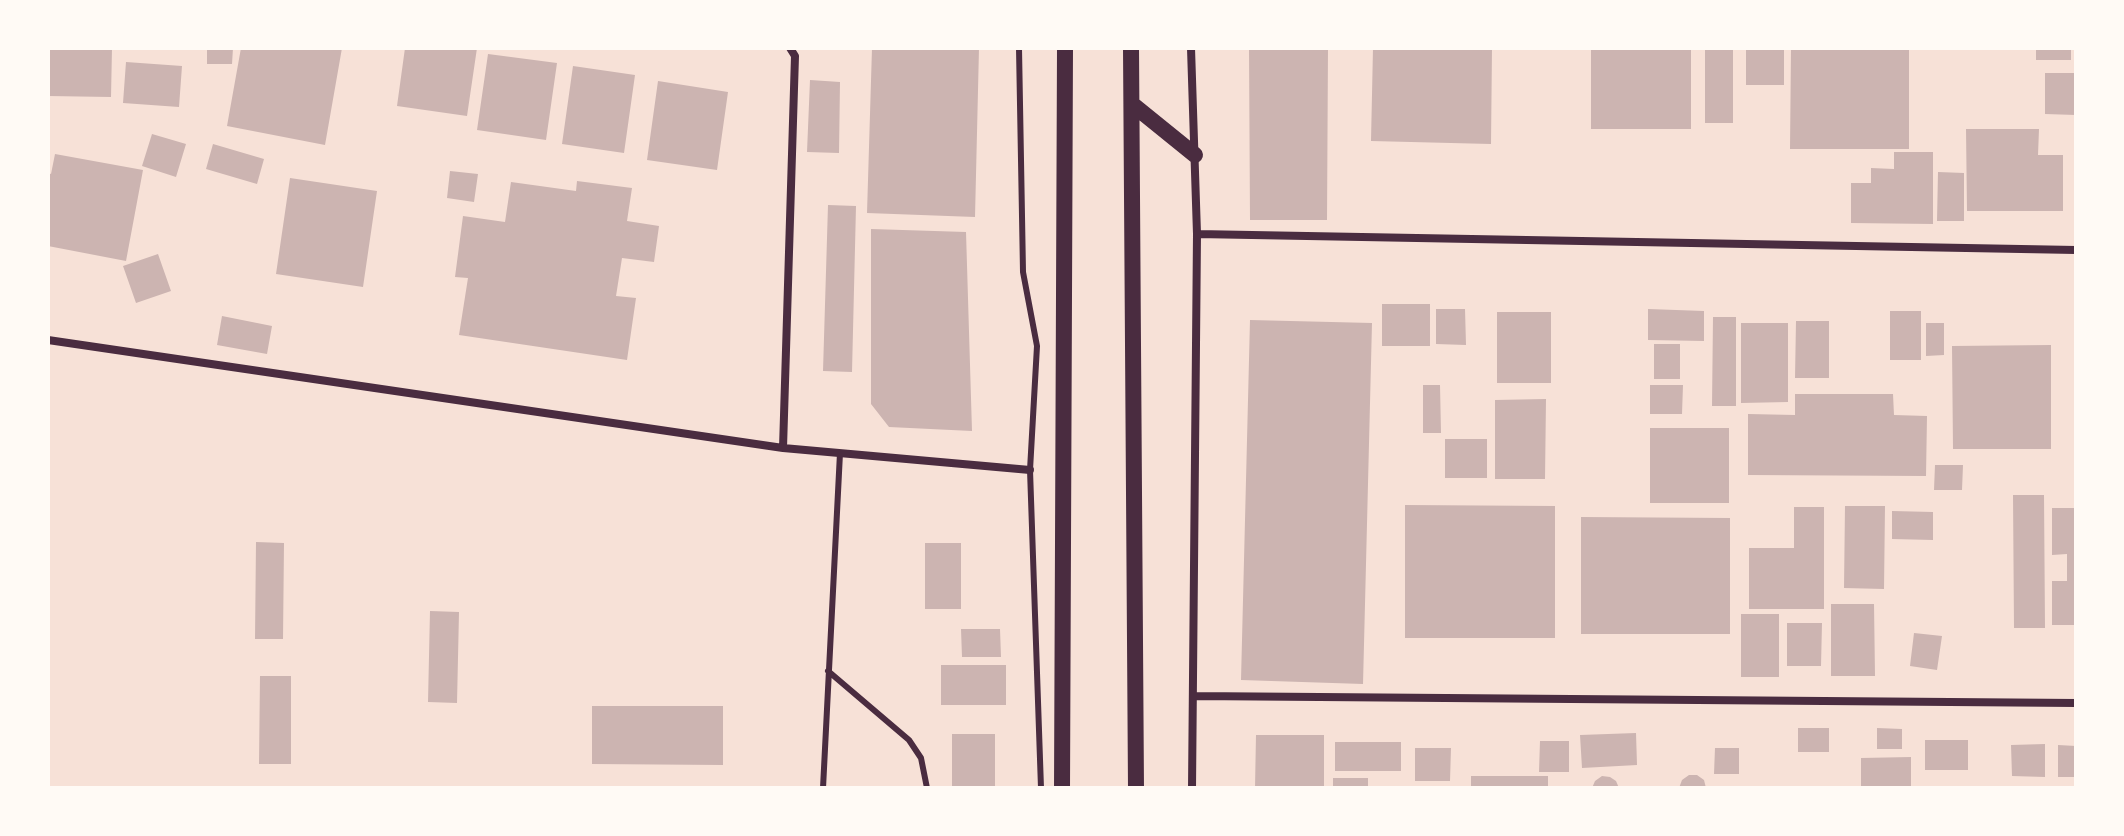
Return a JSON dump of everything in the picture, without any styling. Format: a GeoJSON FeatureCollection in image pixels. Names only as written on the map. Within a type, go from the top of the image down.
{"type":"FeatureCollection","features":[{"type":"Feature","properties":{"kind":"main road"},"geometry":{"type":"LineString","coordinates":[[1062,788],[1065,48]]}},
{"type":"Feature","properties":{"kind":"main road"},"geometry":{"type":"LineString","coordinates":[[1131,48],[1136,788]]}},
{"type":"Feature","properties":{"kind":"main road"},"geometry":{"type":"LineString","coordinates":[[1132,104],[1195,155]]}},
{"type":"Feature","properties":{"kind":"street"},"geometry":{"type":"LineString","coordinates":[[783,448],[795,56],[790,48]]}},
{"type":"Feature","properties":{"kind":"street"},"geometry":{"type":"LineString","coordinates":[[1191,48],[1197,234],[1192,788]]}},
{"type":"Feature","properties":{"kind":"street"},"geometry":{"type":"LineString","coordinates":[[1197,234],[2076,250]]}},
{"type":"Feature","properties":{"kind":"street"},"geometry":{"type":"LineString","coordinates":[[48,340],[783,448],[1030,470]]}},
{"type":"Feature","properties":{"kind":"street"},"geometry":{"type":"LineString","coordinates":[[1193,696],[2076,703]]}},
{"type":"Feature","properties":{"kind":"lane"},"geometry":{"type":"LineString","coordinates":[[1019,48],[1023,272],[1037,346],[1030,470],[1041,788]]}},
{"type":"Feature","properties":{"kind":"lane"},"geometry":{"type":"LineString","coordinates":[[823,788],[840,453]]}},
{"type":"Feature","properties":{"kind":"lane"},"geometry":{"type":"LineString","coordinates":[[828,671],[909,740],[921,758],[927,788]]}},
{"type":"Feature","properties":{"kind":"building"},"geometry":{"type":"Polygon","coordinates":[[[48,48],[112,48],[111,97],[48,96],[48,48]]]}},
{"type":"Feature","properties":{"kind":"building"},"geometry":{"type":"Polygon","coordinates":[[[207,48],[233,48],[232,64],[207,64],[207,48]]]}},
{"type":"Feature","properties":{"kind":"building"},"geometry":{"type":"Polygon","coordinates":[[[241,48],[342,48],[325,145],[227,126],[241,48]]]}},
{"type":"Feature","properties":{"kind":"building"},"geometry":{"type":"Polygon","coordinates":[[[405,48],[477,48],[467,116],[397,106],[405,48]]]}},
{"type":"Feature","properties":{"kind":"building"},"geometry":{"type":"Polygon","coordinates":[[[872,48],[979,48],[975,217],[867,213],[872,48]]]}},
{"type":"Feature","properties":{"kind":"building"},"geometry":{"type":"Polygon","coordinates":[[[1249,48],[1328,48],[1327,220],[1250,220],[1249,48]]]}},
{"type":"Feature","properties":{"kind":"building"},"geometry":{"type":"Polygon","coordinates":[[[1373,48],[1492,48],[1491,144],[1371,141],[1373,48]]]}},
{"type":"Feature","properties":{"kind":"building"},"geometry":{"type":"Polygon","coordinates":[[[1591,48],[1691,48],[1691,129],[1591,129],[1591,48]]]}},
{"type":"Feature","properties":{"kind":"building"},"geometry":{"type":"Polygon","coordinates":[[[1746,48],[1784,48],[1784,85],[1746,85],[1746,48]]]}},
{"type":"Feature","properties":{"kind":"building"},"geometry":{"type":"Polygon","coordinates":[[[1791,48],[1909,48],[1909,149],[1790,149],[1791,48]]]}},
{"type":"Feature","properties":{"kind":"building"},"geometry":{"type":"Polygon","coordinates":[[[2036,48],[2071,48],[2071,60],[2036,60],[2036,48]]]}},
{"type":"Feature","properties":{"kind":"building"},"geometry":{"type":"Polygon","coordinates":[[[1705,50],[1733,50],[1733,123],[1705,123],[1705,50]]]}},
{"type":"Feature","properties":{"kind":"building"},"geometry":{"type":"Polygon","coordinates":[[[488,54],[557,63],[546,140],[477,130],[488,54]]]}},
{"type":"Feature","properties":{"kind":"building"},"geometry":{"type":"Polygon","coordinates":[[[126,62],[182,66],[179,107],[123,103],[126,62]]]}},
{"type":"Feature","properties":{"kind":"building"},"geometry":{"type":"Polygon","coordinates":[[[573,66],[635,75],[624,153],[562,144],[573,66]]]}},
{"type":"Feature","properties":{"kind":"building"},"geometry":{"type":"Polygon","coordinates":[[[2045,73],[2076,73],[2076,115],[2045,114],[2045,73]]]}},
{"type":"Feature","properties":{"kind":"building"},"geometry":{"type":"Polygon","coordinates":[[[810,80],[840,82],[839,153],[807,152],[810,80]]]}},
{"type":"Feature","properties":{"kind":"building"},"geometry":{"type":"Polygon","coordinates":[[[658,81],[728,92],[717,170],[647,160],[658,81]]]}},
{"type":"Feature","properties":{"kind":"building"},"geometry":{"type":"Polygon","coordinates":[[[1966,129],[2039,129],[2038,155],[2063,155],[2063,211],[1967,211],[1966,129]]]}},
{"type":"Feature","properties":{"kind":"building"},"geometry":{"type":"Polygon","coordinates":[[[152,134],[186,144],[176,177],[142,166],[152,134]]]}},
{"type":"Feature","properties":{"kind":"building"},"geometry":{"type":"Polygon","coordinates":[[[213,144],[264,159],[257,184],[206,169],[213,144]]]}},
{"type":"Feature","properties":{"kind":"building"},"geometry":{"type":"Polygon","coordinates":[[[1894,152],[1933,152],[1933,224],[1851,223],[1851,183],[1871,183],[1871,168],[1894,169],[1894,152]]]}},
{"type":"Feature","properties":{"kind":"building"},"geometry":{"type":"Polygon","coordinates":[[[55,154],[143,170],[126,261],[48,246],[48,173],[51,174],[55,154]]]}},
{"type":"Feature","properties":{"kind":"building"},"geometry":{"type":"Polygon","coordinates":[[[450,171],[478,174],[474,202],[447,198],[450,171]]]}},
{"type":"Feature","properties":{"kind":"building"},"geometry":{"type":"Polygon","coordinates":[[[1938,172],[1964,173],[1964,221],[1937,221],[1938,172]]]}},
{"type":"Feature","properties":{"kind":"building"},"geometry":{"type":"Polygon","coordinates":[[[290,178],[377,191],[363,287],[276,274],[290,178]]]}},
{"type":"Feature","properties":{"kind":"building"},"geometry":{"type":"Polygon","coordinates":[[[577,181],[632,188],[627,221],[659,226],[654,262],[622,258],[616,296],[636,298],[627,360],[459,335],[468,278],[455,277],[463,216],[505,222],[511,182],[576,191],[577,181]]]}},
{"type":"Feature","properties":{"kind":"building"},"geometry":{"type":"Polygon","coordinates":[[[828,205],[856,206],[852,372],[823,371],[828,205]]]}},
{"type":"Feature","properties":{"kind":"building"},"geometry":{"type":"Polygon","coordinates":[[[871,229],[966,232],[972,431],[889,427],[871,404],[871,229]]]}},
{"type":"Feature","properties":{"kind":"building"},"geometry":{"type":"Polygon","coordinates":[[[158,254],[171,291],[136,303],[123,266],[158,254]]]}},
{"type":"Feature","properties":{"kind":"building"},"geometry":{"type":"Polygon","coordinates":[[[1382,304],[1430,304],[1430,346],[1382,346],[1382,304]]]}},
{"type":"Feature","properties":{"kind":"building"},"geometry":{"type":"Polygon","coordinates":[[[1436,309],[1465,309],[1466,345],[1436,344],[1436,309]]]}},
{"type":"Feature","properties":{"kind":"building"},"geometry":{"type":"Polygon","coordinates":[[[1648,309],[1704,311],[1704,341],[1648,340],[1648,309]]]}},
{"type":"Feature","properties":{"kind":"building"},"geometry":{"type":"Polygon","coordinates":[[[1890,311],[1921,311],[1921,360],[1890,360],[1890,311]]]}},
{"type":"Feature","properties":{"kind":"building"},"geometry":{"type":"Polygon","coordinates":[[[1497,312],[1551,312],[1551,383],[1497,383],[1497,312]]]}},
{"type":"Feature","properties":{"kind":"building"},"geometry":{"type":"Polygon","coordinates":[[[222,316],[272,326],[267,354],[217,345],[222,316]]]}},
{"type":"Feature","properties":{"kind":"building"},"geometry":{"type":"Polygon","coordinates":[[[1713,317],[1736,317],[1736,406],[1712,406],[1713,317]]]}},
{"type":"Feature","properties":{"kind":"building"},"geometry":{"type":"Polygon","coordinates":[[[1250,320],[1372,323],[1363,684],[1241,680],[1250,320]]]}},
{"type":"Feature","properties":{"kind":"building"},"geometry":{"type":"Polygon","coordinates":[[[1796,321],[1829,321],[1829,378],[1795,378],[1796,321]]]}},
{"type":"Feature","properties":{"kind":"building"},"geometry":{"type":"Polygon","coordinates":[[[1741,323],[1788,323],[1788,402],[1741,403],[1741,323]]]}},
{"type":"Feature","properties":{"kind":"building"},"geometry":{"type":"Polygon","coordinates":[[[1926,323],[1944,323],[1944,355],[1926,356],[1926,323]]]}},
{"type":"Feature","properties":{"kind":"building"},"geometry":{"type":"Polygon","coordinates":[[[1654,344],[1680,344],[1680,379],[1654,379],[1654,344]]]}},
{"type":"Feature","properties":{"kind":"building"},"geometry":{"type":"Polygon","coordinates":[[[2051,345],[2051,449],[1953,449],[1952,346],[2051,345]]]}},
{"type":"Feature","properties":{"kind":"building"},"geometry":{"type":"Polygon","coordinates":[[[1423,385],[1440,385],[1441,433],[1423,433],[1423,385]]]}},
{"type":"Feature","properties":{"kind":"building"},"geometry":{"type":"Polygon","coordinates":[[[1650,385],[1683,385],[1682,414],[1650,414],[1650,385]]]}},
{"type":"Feature","properties":{"kind":"building"},"geometry":{"type":"Polygon","coordinates":[[[1795,394],[1893,394],[1894,415],[1927,416],[1926,476],[1748,475],[1748,414],[1795,415],[1795,394]]]}},
{"type":"Feature","properties":{"kind":"building"},"geometry":{"type":"Polygon","coordinates":[[[1546,399],[1545,479],[1495,479],[1495,400],[1546,399]]]}},
{"type":"Feature","properties":{"kind":"building"},"geometry":{"type":"Polygon","coordinates":[[[1650,428],[1729,428],[1729,503],[1650,503],[1650,428]]]}},
{"type":"Feature","properties":{"kind":"building"},"geometry":{"type":"Polygon","coordinates":[[[1445,439],[1487,439],[1487,478],[1445,478],[1445,439]]]}},
{"type":"Feature","properties":{"kind":"building"},"geometry":{"type":"Polygon","coordinates":[[[1935,465],[1963,465],[1962,490],[1934,490],[1935,465]]]}},
{"type":"Feature","properties":{"kind":"building"},"geometry":{"type":"Polygon","coordinates":[[[2013,495],[2044,495],[2045,628],[2014,628],[2013,495]]]}},
{"type":"Feature","properties":{"kind":"building"},"geometry":{"type":"Polygon","coordinates":[[[1405,505],[1555,506],[1555,638],[1405,638],[1405,505]]]}},
{"type":"Feature","properties":{"kind":"building"},"geometry":{"type":"Polygon","coordinates":[[[1845,506],[1885,506],[1884,589],[1844,588],[1845,506]]]}},
{"type":"Feature","properties":{"kind":"building"},"geometry":{"type":"Polygon","coordinates":[[[1794,507],[1824,507],[1824,609],[1749,609],[1749,548],[1794,548],[1794,507]]]}},
{"type":"Feature","properties":{"kind":"building"},"geometry":{"type":"Polygon","coordinates":[[[2052,508],[2076,508],[2076,625],[2052,625],[2052,581],[2067,581],[2067,554],[2052,555],[2052,508]]]}},
{"type":"Feature","properties":{"kind":"building"},"geometry":{"type":"Polygon","coordinates":[[[1892,511],[1933,512],[1933,540],[1892,539],[1892,511]]]}},
{"type":"Feature","properties":{"kind":"building"},"geometry":{"type":"Polygon","coordinates":[[[1581,517],[1730,518],[1730,634],[1581,634],[1581,517]]]}},
{"type":"Feature","properties":{"kind":"building"},"geometry":{"type":"Polygon","coordinates":[[[256,542],[284,543],[283,639],[255,639],[256,542]]]}},
{"type":"Feature","properties":{"kind":"building"},"geometry":{"type":"Polygon","coordinates":[[[925,543],[961,543],[961,609],[925,609],[925,543]]]}},
{"type":"Feature","properties":{"kind":"building"},"geometry":{"type":"Polygon","coordinates":[[[1831,604],[1874,604],[1875,676],[1831,676],[1831,604]]]}},
{"type":"Feature","properties":{"kind":"building"},"geometry":{"type":"Polygon","coordinates":[[[430,611],[459,612],[457,703],[428,702],[430,611]]]}},
{"type":"Feature","properties":{"kind":"building"},"geometry":{"type":"Polygon","coordinates":[[[1741,614],[1779,614],[1779,677],[1741,677],[1741,614]]]}},
{"type":"Feature","properties":{"kind":"building"},"geometry":{"type":"Polygon","coordinates":[[[1787,623],[1822,623],[1821,666],[1787,666],[1787,623]]]}},
{"type":"Feature","properties":{"kind":"building"},"geometry":{"type":"Polygon","coordinates":[[[961,629],[1000,629],[1001,657],[962,657],[961,629]]]}},
{"type":"Feature","properties":{"kind":"building"},"geometry":{"type":"Polygon","coordinates":[[[1914,633],[1942,636],[1937,670],[1910,666],[1914,633]]]}},
{"type":"Feature","properties":{"kind":"building"},"geometry":{"type":"Polygon","coordinates":[[[941,665],[1006,665],[1006,705],[941,705],[941,665]]]}},
{"type":"Feature","properties":{"kind":"building"},"geometry":{"type":"Polygon","coordinates":[[[260,676],[291,676],[291,764],[259,764],[260,676]]]}},
{"type":"Feature","properties":{"kind":"building"},"geometry":{"type":"Polygon","coordinates":[[[592,706],[723,706],[723,765],[592,764],[592,706]]]}},
{"type":"Feature","properties":{"kind":"building"},"geometry":{"type":"Polygon","coordinates":[[[1798,728],[1829,728],[1829,752],[1798,752],[1798,728]]]}},
{"type":"Feature","properties":{"kind":"building"},"geometry":{"type":"Polygon","coordinates":[[[1877,728],[1902,729],[1902,749],[1877,749],[1877,728]]]}},
{"type":"Feature","properties":{"kind":"building"},"geometry":{"type":"Polygon","coordinates":[[[1636,733],[1637,765],[1582,768],[1580,735],[1636,733]]]}},
{"type":"Feature","properties":{"kind":"building"},"geometry":{"type":"Polygon","coordinates":[[[952,734],[995,734],[995,788],[952,788],[952,734]]]}},
{"type":"Feature","properties":{"kind":"building"},"geometry":{"type":"Polygon","coordinates":[[[1256,735],[1324,735],[1324,788],[1255,788],[1256,735]]]}},
{"type":"Feature","properties":{"kind":"building"},"geometry":{"type":"Polygon","coordinates":[[[1925,740],[1968,740],[1968,770],[1925,770],[1925,740]]]}},
{"type":"Feature","properties":{"kind":"building"},"geometry":{"type":"Polygon","coordinates":[[[1540,741],[1569,741],[1569,772],[1539,772],[1540,741]]]}},
{"type":"Feature","properties":{"kind":"building"},"geometry":{"type":"Polygon","coordinates":[[[1335,742],[1401,742],[1401,771],[1335,771],[1335,742]]]}},
{"type":"Feature","properties":{"kind":"building"},"geometry":{"type":"Polygon","coordinates":[[[2045,744],[2045,777],[2012,776],[2011,745],[2045,744]]]}},
{"type":"Feature","properties":{"kind":"building"},"geometry":{"type":"Polygon","coordinates":[[[2058,745],[2076,746],[2076,777],[2058,777],[2058,745]]]}},
{"type":"Feature","properties":{"kind":"building"},"geometry":{"type":"Polygon","coordinates":[[[1415,748],[1451,748],[1450,781],[1415,781],[1415,748]]]}},
{"type":"Feature","properties":{"kind":"building"},"geometry":{"type":"Polygon","coordinates":[[[1715,748],[1739,748],[1739,774],[1714,774],[1715,748]]]}},
{"type":"Feature","properties":{"kind":"building"},"geometry":{"type":"Polygon","coordinates":[[[1911,757],[1911,788],[1861,788],[1861,758],[1911,757]]]}},
{"type":"Feature","properties":{"kind":"building"},"geometry":{"type":"Polygon","coordinates":[[[1689,775],[1697,775],[1704,780],[1706,788],[1679,788],[1682,780],[1689,775]]]}},
{"type":"Feature","properties":{"kind":"building"},"geometry":{"type":"Polygon","coordinates":[[[1471,776],[1548,776],[1548,788],[1471,788],[1471,776]]]}},
{"type":"Feature","properties":{"kind":"building"},"geometry":{"type":"Polygon","coordinates":[[[1602,776],[1616,781],[1619,788],[1592,788],[1602,776]]]}},
{"type":"Feature","properties":{"kind":"building"},"geometry":{"type":"Polygon","coordinates":[[[1333,778],[1368,778],[1368,788],[1333,788],[1333,778]]]}}]}
